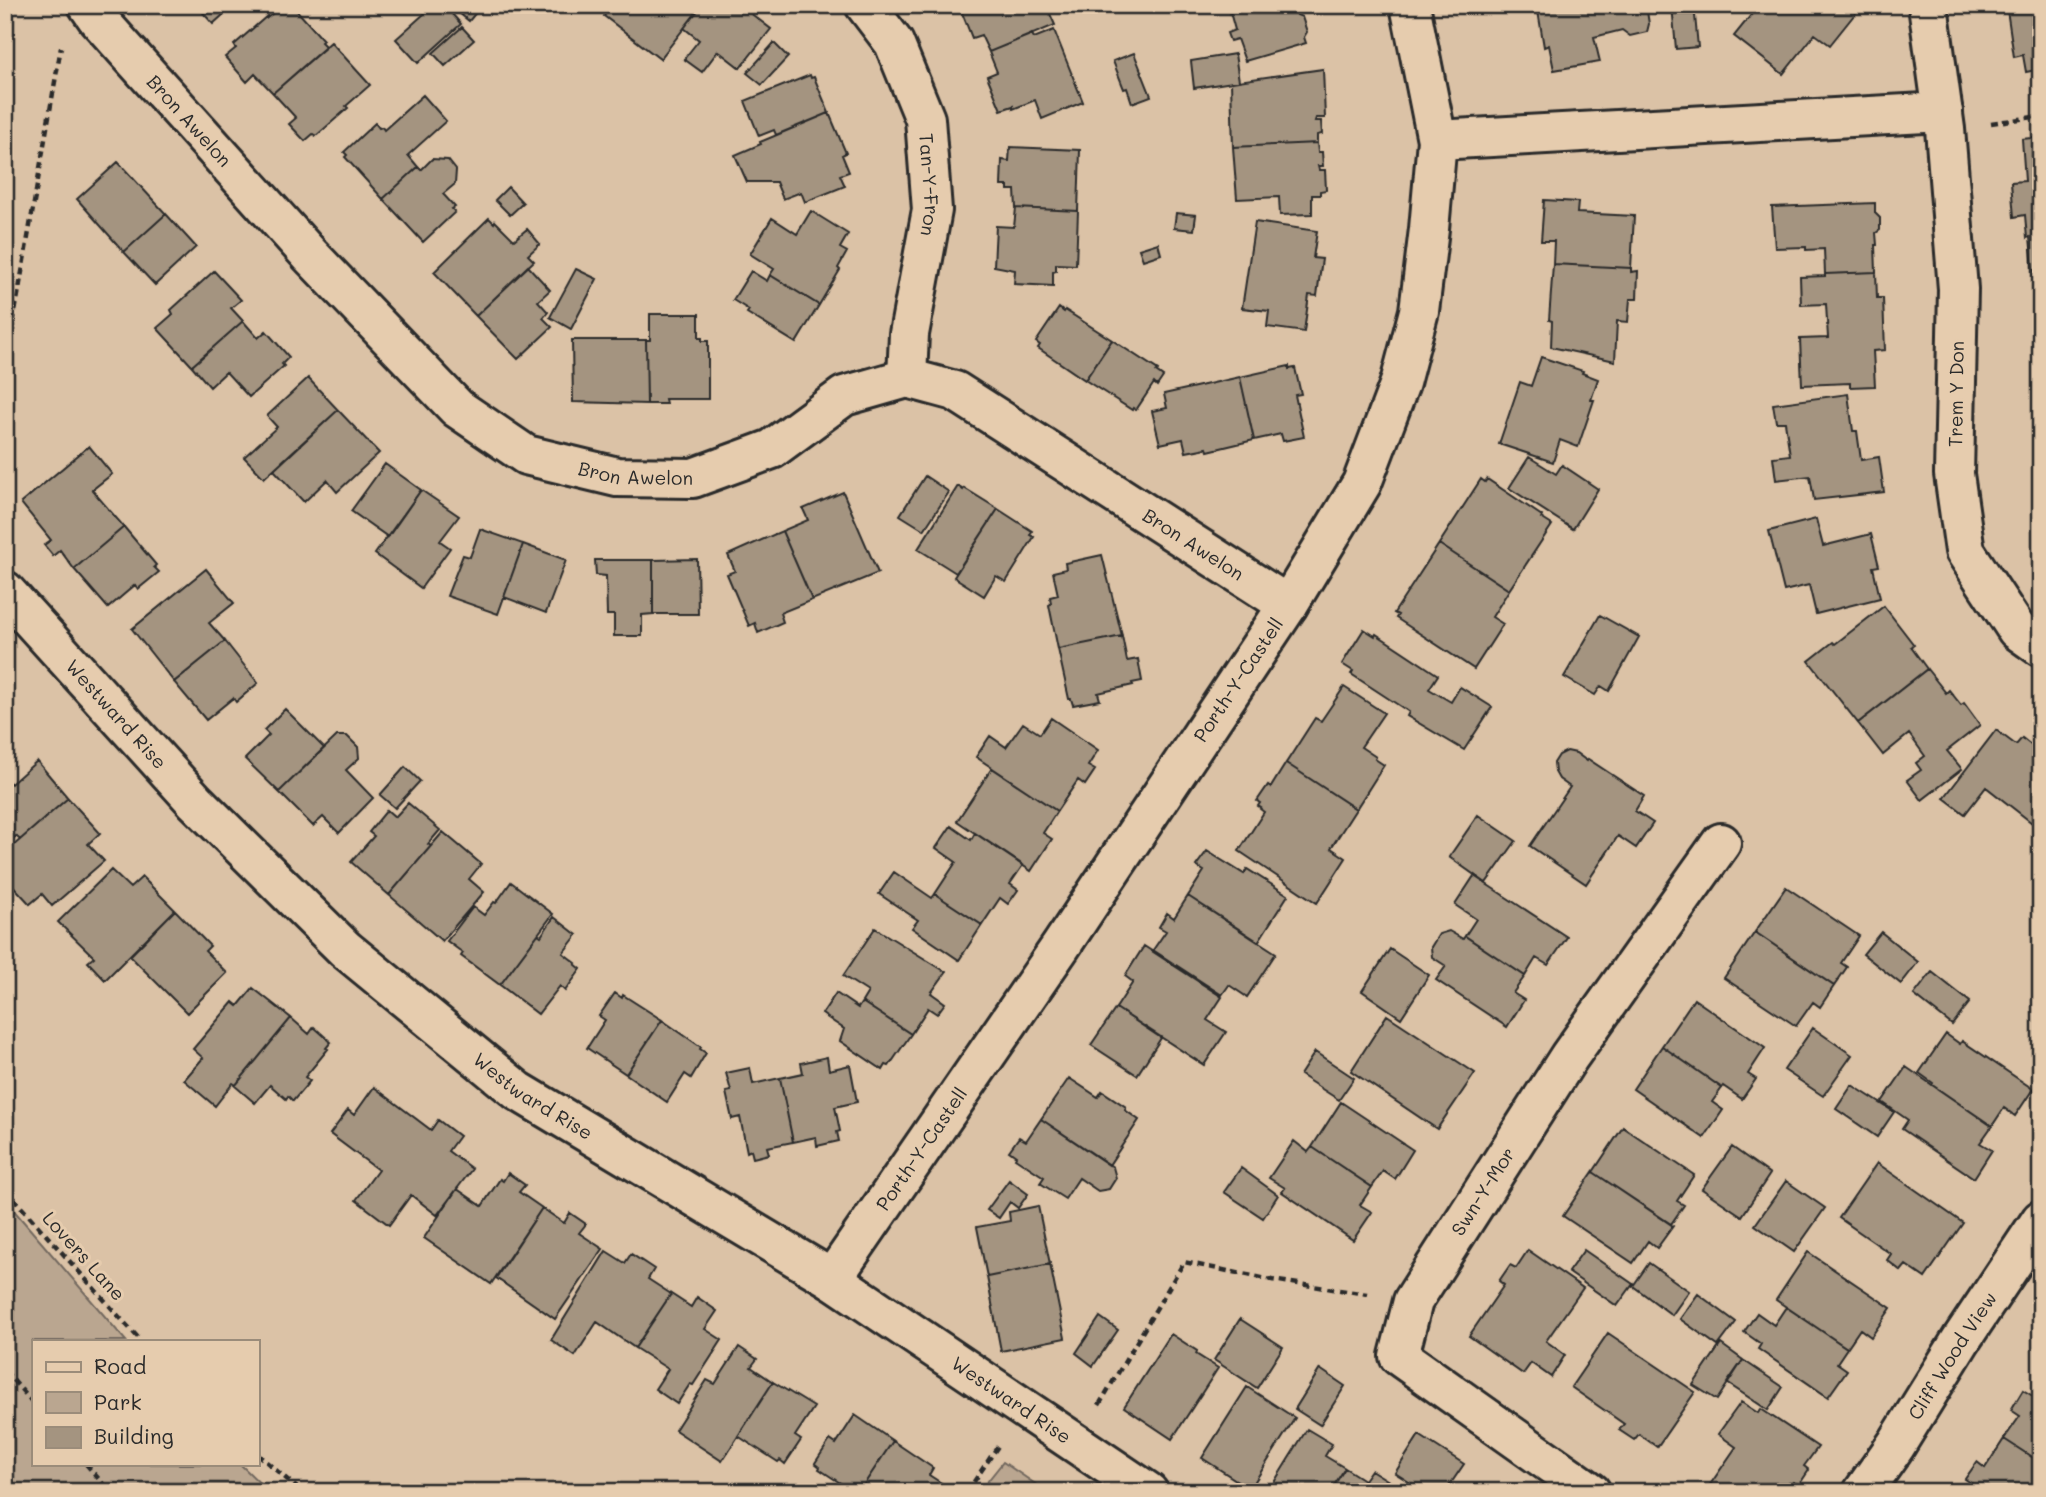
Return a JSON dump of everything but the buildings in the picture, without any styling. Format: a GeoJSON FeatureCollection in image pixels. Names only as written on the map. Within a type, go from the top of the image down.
{"type":"FeatureCollection","features":[{"type":"Feature","properties":{"kind":"street","name":"Bron Awelon"},"geometry":{"type":"LineString","coordinates":[[88,5],[310,255],[457,408],[526,455],[617,477],[693,478],[772,449],[844,396],[907,378],[955,391],[1289,605]]}},
{"type":"Feature","properties":{"kind":"street","name":"Tan-Y-Fron"},"geometry":{"type":"LineString","coordinates":[[865,5],[894,43],[925,119],[932,210],[909,334],[907,378]]}},
{"type":"Feature","properties":{"kind":"street","name":"Porth-Y-Castell"},"geometry":{"type":"LineString","coordinates":[[832,1279],[1061,946],[1289,605],[1362,483],[1400,383],[1419,311],[1437,140],[1410,5]]}},
{"type":"Feature","properties":{"kind":"street","name":"Trem Y Don"},"geometry":{"type":"LineString","coordinates":[[1928,5],[1943,112],[1958,289],[1954,474],[1965,551],[2017,630],[2041,647]]}},
{"type":"Feature","properties":{"kind":"street"},"geometry":{"type":"LineString","coordinates":[[1437,140],[1943,112]]}},
{"type":"Feature","properties":{"kind":"street","name":"Westward Rise"},"geometry":{"type":"LineString","coordinates":[[5,591],[195,801],[345,949],[519,1091],[832,1279],[1148,1492]]}},
{"type":"Feature","properties":{"kind":"street","name":"Swn-Y-Mor"},"geometry":{"type":"LineString","coordinates":[[1591,1492],[1399,1356],[1413,1301],[1569,1056],[1721,843]]}},
{"type":"Feature","properties":{"kind":"street","name":"Cliff Wood View"},"geometry":{"type":"LineString","coordinates":[[1863,1492],[2041,1220]]}},
{"type":"Feature","properties":{"kind":"path"},"geometry":{"type":"LineString","coordinates":[[5,370],[61,46]]}},
{"type":"Feature","properties":{"kind":"path","name":"Lovers Lane"},"geometry":{"type":"LineString","coordinates":[[5,1189],[140,1340]]}},
{"type":"Feature","properties":{"kind":"path"},"geometry":{"type":"LineString","coordinates":[[1120,1370],[1184,1262],[1272,1280],[1413,1301]]}},
{"type":"Feature","properties":{"kind":"path"},"geometry":{"type":"LineString","coordinates":[[5,1371],[32,1403]]}},
{"type":"Feature","properties":{"kind":"path"},"geometry":{"type":"LineString","coordinates":[[967,1492],[1024,1408]]}},
{"type":"Feature","properties":{"kind":"path"},"geometry":{"type":"LineString","coordinates":[[259,1456],[302,1492]]}},
{"type":"Feature","properties":{"kind":"path"},"geometry":{"type":"LineString","coordinates":[[88,1466],[110,1492]]}},
{"type":"Feature","properties":{"kind":"green space"},"geometry":{"type":"Polygon","coordinates":[[[5,1200],[125,1340],[32,1340],[32,1466],[242,1466],[269,1492],[5,1492],[5,1200]]]}},
{"type":"Feature","properties":{"kind":"green space"},"geometry":{"type":"Polygon","coordinates":[[[1003,1462],[1047,1492],[979,1492],[1003,1462]]]}}]}
